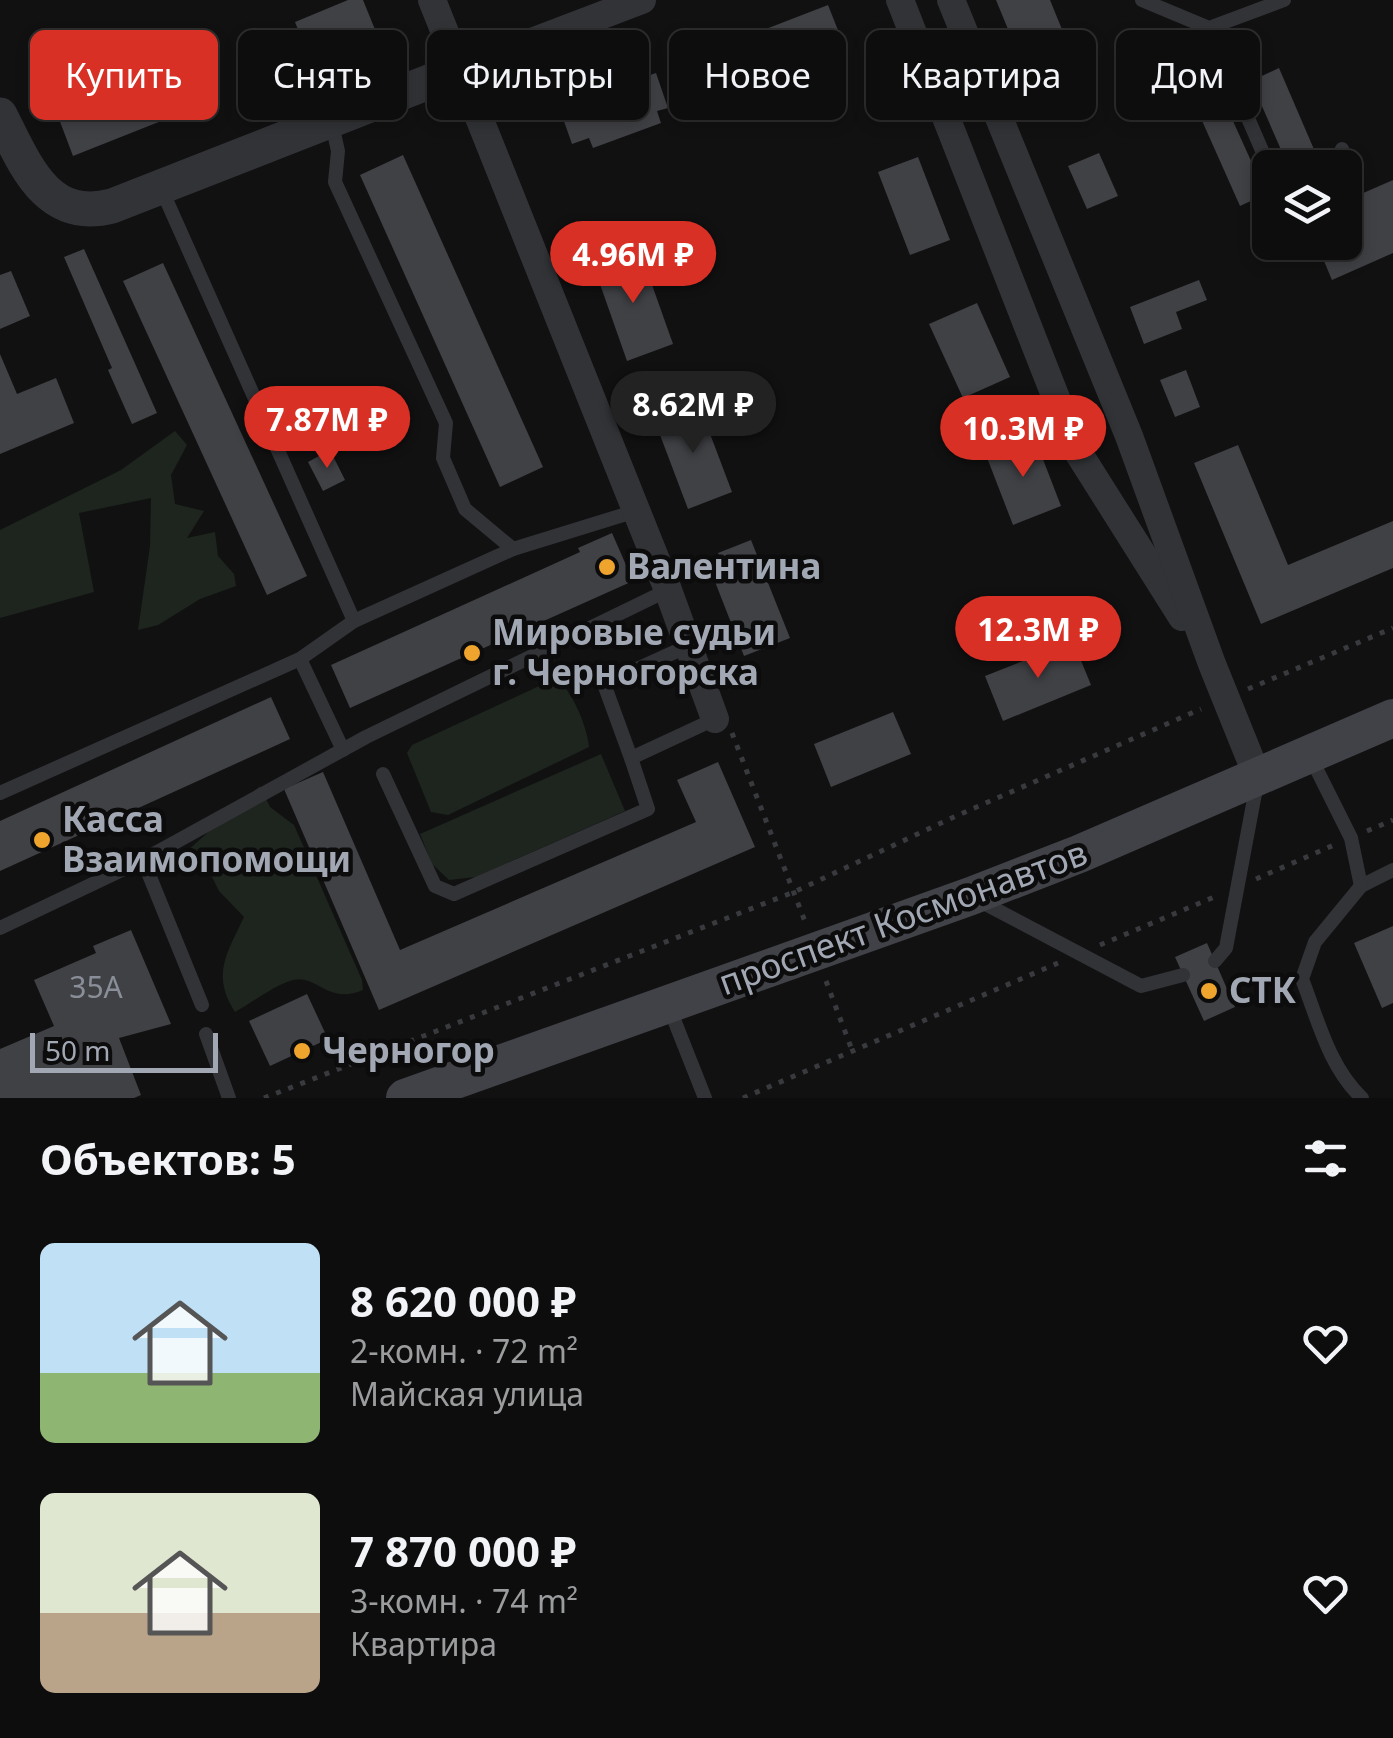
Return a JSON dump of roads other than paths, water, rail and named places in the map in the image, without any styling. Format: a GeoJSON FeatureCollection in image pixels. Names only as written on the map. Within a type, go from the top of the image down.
{"type":"FeatureCollection","features":[{"type":"Feature","properties":{"kind":"main road","name":"проспект Космонавтов"},"geometry":{"type":"LineString","coordinates":[[405,1098],[972,896],[1393,718]]}},
{"type":"Feature","properties":{"kind":"street"},"geometry":{"type":"LineString","coordinates":[[432,0],[439,30]]}},
{"type":"Feature","properties":{"kind":"street"},"geometry":{"type":"LineString","coordinates":[[564,30],[642,0]]}},
{"type":"Feature","properties":{"kind":"street"},"geometry":{"type":"LineString","coordinates":[[900,0],[1076,449],[1212,664]]}},
{"type":"Feature","properties":{"kind":"street"},"geometry":{"type":"LineString","coordinates":[[951,0],[1129,436],[1258,778]]}},
{"type":"Feature","properties":{"kind":"street"},"geometry":{"type":"LineString","coordinates":[[0,115],[43,190],[67,207],[90,212],[330,120]]}},
{"type":"Feature","properties":{"kind":"street"},"geometry":{"type":"LineString","coordinates":[[470,120],[636,511],[715,719]]}},
{"type":"Feature","properties":{"kind":"lane"},"geometry":{"type":"LineString","coordinates":[[1142,0],[1209,28],[1284,0]]}},
{"type":"Feature","properties":{"kind":"lane"},"geometry":{"type":"LineString","coordinates":[[1209,28],[1262,150]]}},
{"type":"Feature","properties":{"kind":"lane"},"geometry":{"type":"LineString","coordinates":[[330,120],[338,151],[335,182],[446,423],[443,458],[465,509],[513,548]]}},
{"type":"Feature","properties":{"kind":"lane"},"geometry":{"type":"LineString","coordinates":[[160,187],[354,621]]}},
{"type":"Feature","properties":{"kind":"lane"},"geometry":{"type":"LineString","coordinates":[[0,792],[300,659],[354,621],[513,548],[636,511]]}},
{"type":"Feature","properties":{"kind":"lane"},"geometry":{"type":"LineString","coordinates":[[0,928],[143,860],[366,738],[668,590]]}},
{"type":"Feature","properties":{"kind":"lane"},"geometry":{"type":"LineString","coordinates":[[383,774],[435,886],[454,894],[648,809],[604,684],[688,646]]}},
{"type":"Feature","properties":{"kind":"lane"},"geometry":{"type":"LineString","coordinates":[[300,659],[343,750]]}},
{"type":"Feature","properties":{"kind":"lane"},"geometry":{"type":"LineString","coordinates":[[631,758],[715,719]]}},
{"type":"Feature","properties":{"kind":"lane"},"geometry":{"type":"LineString","coordinates":[[1309,756],[1351,838],[1361,886]]}},
{"type":"Feature","properties":{"kind":"lane"},"geometry":{"type":"LineString","coordinates":[[1214,961],[1226,948],[1258,778]]}},
{"type":"Feature","properties":{"kind":"lane"},"geometry":{"type":"LineString","coordinates":[[143,860],[202,1005]]}},
{"type":"Feature","properties":{"kind":"lane"},"geometry":{"type":"LineString","coordinates":[[1362,1098],[1346,1083],[1336,1064],[1302,979],[1315,942],[1361,886],[1393,870]]}},
{"type":"Feature","properties":{"kind":"lane"},"geometry":{"type":"LineString","coordinates":[[972,896],[1142,986],[1183,975]]}},
{"type":"Feature","properties":{"kind":"lane"},"geometry":{"type":"LineString","coordinates":[[668,1006],[706,1098]]}},
{"type":"Feature","properties":{"kind":"lane"},"geometry":{"type":"LineString","coordinates":[[206,1034],[229,1098]]}},
{"type":"Feature","properties":{"kind":"place","name":"Валентина"},"geometry":{"type":"Point","coordinates":[607,567]}},
{"type":"Feature","properties":{"kind":"place","name":"Мировые судьи г. Черногорска"},"geometry":{"type":"Point","coordinates":[472,653]}},
{"type":"Feature","properties":{"kind":"place","name":"Касса Взаимопомощи"},"geometry":{"type":"Point","coordinates":[42,840]}},
{"type":"Feature","properties":{"kind":"place","name":"СТК"},"geometry":{"type":"Point","coordinates":[1209,991]}},
{"type":"Feature","properties":{"kind":"place","name":"Черногор"},"geometry":{"type":"Point","coordinates":[302,1051]}}]}
